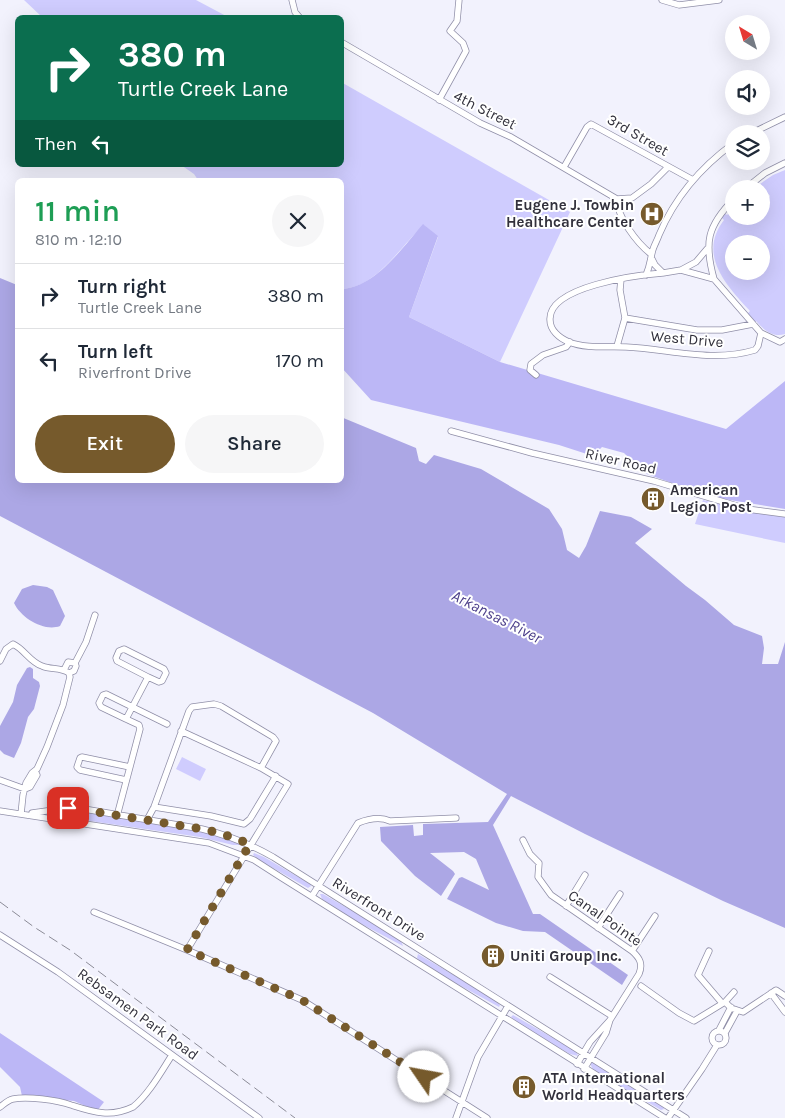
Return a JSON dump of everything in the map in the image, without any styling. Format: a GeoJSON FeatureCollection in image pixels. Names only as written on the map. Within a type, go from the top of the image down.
{"type":"FeatureCollection","features":[{"type":"Feature","properties":{"kind":"street"},"geometry":{"type":"LineString","coordinates":[[292,0],[298,15]]}},
{"type":"Feature","properties":{"kind":"street"},"geometry":{"type":"LineString","coordinates":[[439,100],[464,56],[465,47],[450,31],[457,21],[459,0]]}},
{"type":"Feature","properties":{"kind":"street"},"geometry":{"type":"LineString","coordinates":[[662,0],[679,5],[719,0]]}},
{"type":"Feature","properties":{"kind":"street","name":"4th Street"},"geometry":{"type":"LineString","coordinates":[[344,44],[439,100],[480,123],[511,137],[617,198]]}},
{"type":"Feature","properties":{"kind":"street"},"geometry":{"type":"LineString","coordinates":[[769,125],[785,117]]}},
{"type":"Feature","properties":{"kind":"street","name":"3rd Street"},"geometry":{"type":"LineString","coordinates":[[564,167],[587,127],[594,124],[693,180]]}},
{"type":"Feature","properties":{"kind":"street"},"geometry":{"type":"LineString","coordinates":[[646,274],[669,215],[693,180],[712,160],[725,150]]}},
{"type":"Feature","properties":{"kind":"street"},"geometry":{"type":"LineString","coordinates":[[757,180],[785,163]]}},
{"type":"Feature","properties":{"kind":"street"},"geometry":{"type":"LineString","coordinates":[[663,273],[629,229],[618,205],[617,198],[629,199],[638,194],[668,167]]}},
{"type":"Feature","properties":{"kind":"street"},"geometry":{"type":"LineString","coordinates":[[536,375],[530,370],[531,364],[543,355],[566,347],[570,342],[557,334],[552,328],[550,318],[553,307],[562,299],[576,291],[621,279],[681,270],[698,260],[707,249],[712,229],[725,210]]}},
{"type":"Feature","properties":{"kind":"street"},"geometry":{"type":"LineString","coordinates":[[707,249],[714,279],[761,333],[780,342],[785,339]]}},
{"type":"Feature","properties":{"kind":"street"},"geometry":{"type":"LineString","coordinates":[[681,270],[714,279]]}},
{"type":"Feature","properties":{"kind":"street"},"geometry":{"type":"LineString","coordinates":[[616,346],[625,318],[620,290],[621,279]]}},
{"type":"Feature","properties":{"kind":"street"},"geometry":{"type":"LineString","coordinates":[[625,318],[697,330],[722,330],[753,324]]}},
{"type":"Feature","properties":{"kind":"street","name":"West Drive"},"geometry":{"type":"LineString","coordinates":[[570,342],[706,356],[734,355],[755,350],[761,333]]}},
{"type":"Feature","properties":{"kind":"street","name":"River Road"},"geometry":{"type":"LineString","coordinates":[[451,431],[532,454],[654,481],[748,509],[785,514]]}},
{"type":"Feature","properties":{"kind":"street"},"geometry":{"type":"LineString","coordinates":[[0,661],[6,649],[13,644],[42,666],[74,671],[75,663],[86,642],[95,615]]}},
{"type":"Feature","properties":{"kind":"street"},"geometry":{"type":"LineString","coordinates":[[124,650],[164,669],[166,673],[162,681],[159,682],[148,677],[117,662],[116,658],[119,651],[124,650]]}},
{"type":"Feature","properties":{"kind":"street"},"geometry":{"type":"LineString","coordinates":[[24,814],[23,795],[25,789],[32,784],[37,775],[35,771],[47,747],[63,705],[70,677],[66,671],[68,662],[75,663]]}},
{"type":"Feature","properties":{"kind":"street"},"geometry":{"type":"LineString","coordinates":[[126,719],[148,677]]}},
{"type":"Feature","properties":{"kind":"street"},"geometry":{"type":"LineString","coordinates":[[117,816],[140,729],[139,725],[101,707],[99,703],[106,694],[167,724]]}},
{"type":"Feature","properties":{"kind":"street"},"geometry":{"type":"LineString","coordinates":[[147,820],[154,807],[192,707],[214,704],[221,706],[273,737],[276,740],[261,768]]}},
{"type":"Feature","properties":{"kind":"street"},"geometry":{"type":"LineString","coordinates":[[182,731],[261,768],[288,784],[243,855],[187,950]]}},
{"type":"Feature","properties":{"kind":"street"},"geometry":{"type":"LineString","coordinates":[[126,780],[80,770],[77,767],[82,756],[130,767]]}},
{"type":"Feature","properties":{"kind":"street"},"geometry":{"type":"LineString","coordinates":[[154,807],[211,816],[244,824],[250,819],[276,776]]}},
{"type":"Feature","properties":{"kind":"street"},"geometry":{"type":"LineString","coordinates":[[0,780],[25,789]]}},
{"type":"Feature","properties":{"kind":"street","name":"Riverfront Drive"},"geometry":{"type":"LineString","coordinates":[[24,814],[68,808],[220,833],[250,844],[686,1118]]}},
{"type":"Feature","properties":{"kind":"street","name":"Riverfront Drive"},"geometry":{"type":"LineString","coordinates":[[0,811],[209,843],[254,860],[576,1064],[666,1118]]}},
{"type":"Feature","properties":{"kind":"street"},"geometry":{"type":"LineString","coordinates":[[312,896],[358,823],[368,819],[385,819],[390,821],[456,818]]}},
{"type":"Feature","properties":{"kind":"street","name":"Canal Pointe"},"geometry":{"type":"LineString","coordinates":[[523,840],[530,854],[538,863],[538,874],[551,895],[632,951],[640,960],[641,969],[611,1018],[576,1064]]}},
{"type":"Feature","properties":{"kind":"street"},"geometry":{"type":"LineString","coordinates":[[566,906],[585,876]]}},
{"type":"Feature","properties":{"kind":"street"},"geometry":{"type":"LineString","coordinates":[[598,928],[620,894]]}},
{"type":"Feature","properties":{"kind":"street"},"geometry":{"type":"LineString","coordinates":[[94,912],[302,1000],[487,1118]]}},
{"type":"Feature","properties":{"kind":"street"},"geometry":{"type":"LineString","coordinates":[[632,951],[655,916]]}},
{"type":"Feature","properties":{"kind":"street","name":"Rebsamen Park Road"},"geometry":{"type":"LineString","coordinates":[[0,935],[58,972],[259,1118]]}},
{"type":"Feature","properties":{"kind":"street"},"geometry":{"type":"LineString","coordinates":[[709,951],[698,975],[723,1002],[737,1011],[745,1012],[776,990],[785,996]]}},
{"type":"Feature","properties":{"kind":"street"},"geometry":{"type":"LineString","coordinates":[[550,977],[611,1018]]}},
{"type":"Feature","properties":{"kind":"street"},"geometry":{"type":"LineString","coordinates":[[641,986],[679,1013],[694,1021],[723,1002],[734,992]]}},
{"type":"Feature","properties":{"kind":"street"},"geometry":{"type":"LineString","coordinates":[[771,993],[785,1012]]}},
{"type":"Feature","properties":{"kind":"street"},"geometry":{"type":"LineString","coordinates":[[456,1118],[478,1057],[508,1006]]}},
{"type":"Feature","properties":{"kind":"street"},"geometry":{"type":"LineString","coordinates":[[722,1032],[731,1007]]}},
{"type":"Feature","properties":{"kind":"street"},"geometry":{"type":"LineString","coordinates":[[722,1032],[737,1011]]}},
{"type":"Feature","properties":{"kind":"street","name":"Canal Pointe"},"geometry":{"type":"LineString","coordinates":[[584,1069],[606,1033],[611,1018]]}},
{"type":"Feature","properties":{"kind":"street"},"geometry":{"type":"LineString","coordinates":[[717,1045],[713,1042],[712,1037],[714,1032],[722,1032]]}},
{"type":"Feature","properties":{"kind":"street"},"geometry":{"type":"LineString","coordinates":[[666,1118],[717,1045],[725,1042],[727,1038],[722,1032]]}},
{"type":"Feature","properties":{"kind":"street"},"geometry":{"type":"LineString","coordinates":[[0,1107],[12,1100],[28,1099],[60,1102],[98,1115],[124,1112],[139,1101],[172,1055]]}},
{"type":"Feature","properties":{"kind":"shaded area"},"geometry":{"type":"Polygon","coordinates":[[[24,0],[196,0],[224,15],[40,15],[24,0]]]}},
{"type":"Feature","properties":{"kind":"shaded area"},"geometry":{"type":"Polygon","coordinates":[[[344,84],[570,212],[500,362],[409,317],[438,237],[424,225],[377,274],[366,282],[344,289],[344,178],[197,178],[184,167],[344,167],[344,84]]]}},
{"type":"Feature","properties":{"kind":"shaded area"},"geometry":{"type":"Polygon","coordinates":[[[785,170],[785,334],[781,335],[769,332],[756,321],[754,323],[747,314],[750,311],[732,291],[725,280],[718,269],[714,258],[713,245],[716,233],[724,220],[721,217],[724,213],[725,225],[770,225],[770,180],[766,180],[785,170]]]}},
{"type":"Feature","properties":{"kind":"shaded area"},"geometry":{"type":"Polygon","coordinates":[[[423,224],[438,236],[409,317],[500,362],[726,429],[785,381],[785,509],[711,497],[644,473],[624,453],[602,447],[593,456],[559,445],[371,400],[344,370],[344,288],[365,282],[377,274],[423,224]]]}},
{"type":"Feature","properties":{"kind":"shaded area"},"geometry":{"type":"Polygon","coordinates":[[[703,500],[735,508],[785,516],[785,543],[695,524],[703,500]]]}},
{"type":"Feature","properties":{"kind":"shaded area"},"geometry":{"type":"Polygon","coordinates":[[[182,757],[206,769],[200,781],[176,769],[182,757]]]}},
{"type":"Feature","properties":{"kind":"shaded area"},"geometry":{"type":"Polygon","coordinates":[[[62,811],[203,830],[217,834],[240,845],[200,837],[42,814],[62,811]]]}},
{"type":"Feature","properties":{"kind":"shaded area"},"geometry":{"type":"Polygon","coordinates":[[[254,853],[264,857],[311,886],[308,888],[259,860],[253,855],[254,853]]]}},
{"type":"Feature","properties":{"kind":"shaded area"},"geometry":{"type":"Polygon","coordinates":[[[320,894],[370,921],[401,941],[403,946],[354,920],[322,899],[320,894]]]}},
{"type":"Feature","properties":{"kind":"shaded area"},"geometry":{"type":"Polygon","coordinates":[[[418,954],[491,997],[500,1005],[499,1007],[441,975],[420,961],[417,958],[418,954]]]}},
{"type":"Feature","properties":{"kind":"shaded area"},"geometry":{"type":"Polygon","coordinates":[[[513,1015],[576,1051],[578,1056],[570,1054],[531,1032],[516,1022],[511,1017],[513,1015]]]}},
{"type":"Feature","properties":{"kind":"shaded area"},"geometry":{"type":"Polygon","coordinates":[[[0,1033],[104,1102],[97,1111],[74,1101],[22,1096],[20,1087],[0,1067],[0,1033]]]}},
{"type":"Feature","properties":{"kind":"shaded area"},"geometry":{"type":"Polygon","coordinates":[[[592,1062],[664,1109],[661,1110],[594,1071],[590,1064],[592,1062]]]}},
{"type":"Feature","properties":{"kind":"water","name":"Arkansas River"},"geometry":{"type":"Polygon","coordinates":[[[0,278],[15,284],[15,483],[344,483],[344,418],[416,448],[419,461],[426,464],[434,455],[481,469],[549,509],[562,529],[567,550],[579,558],[600,511],[631,517],[652,529],[635,543],[734,625],[762,636],[764,648],[762,664],[778,664],[785,642],[785,928],[723,901],[511,796],[493,825],[533,914],[540,914],[628,975],[622,985],[545,932],[523,931],[496,923],[447,899],[459,878],[462,877],[489,890],[476,859],[464,852],[430,853],[455,874],[441,896],[415,876],[381,841],[380,827],[413,825],[414,836],[423,835],[423,824],[488,822],[507,794],[373,713],[0,516],[0,278]]]}},
{"type":"Feature","properties":{"kind":"water"},"geometry":{"type":"Polygon","coordinates":[[[33,585],[53,590],[65,616],[60,626],[47,627],[40,625],[27,618],[17,609],[14,603],[22,589],[33,585]]]}},
{"type":"Feature","properties":{"kind":"water"},"geometry":{"type":"Polygon","coordinates":[[[27,668],[33,669],[33,678],[39,682],[40,686],[34,709],[28,717],[21,743],[14,758],[0,750],[0,726],[13,702],[17,685],[27,668]]]}},
{"type":"Feature","properties":{"kind":"railway"},"geometry":{"type":"LineString","coordinates":[[0,902],[70,950],[295,1118]]}},
{"type":"Feature","properties":{"kind":"place","name":"Eugene J. Towbin Healthcare Center"},"geometry":{"type":"Point","coordinates":[652,214]}},
{"type":"Feature","properties":{"kind":"place","name":"American Legion Post"},"geometry":{"type":"Point","coordinates":[653,499]}},
{"type":"Feature","properties":{"kind":"place","name":"Uniti Group Inc."},"geometry":{"type":"Point","coordinates":[493,956]}},
{"type":"Feature","properties":{"kind":"place","name":"ATA International World Headquarters"},"geometry":{"type":"Point","coordinates":[524,1087]}},
{"type":"Feature","properties":{"kind":"route"},"geometry":{"type":"LineString","coordinates":[[68,808],[202,829],[220,833],[250,844],[187,950],[302,1000],[424,1077]]}}]}
